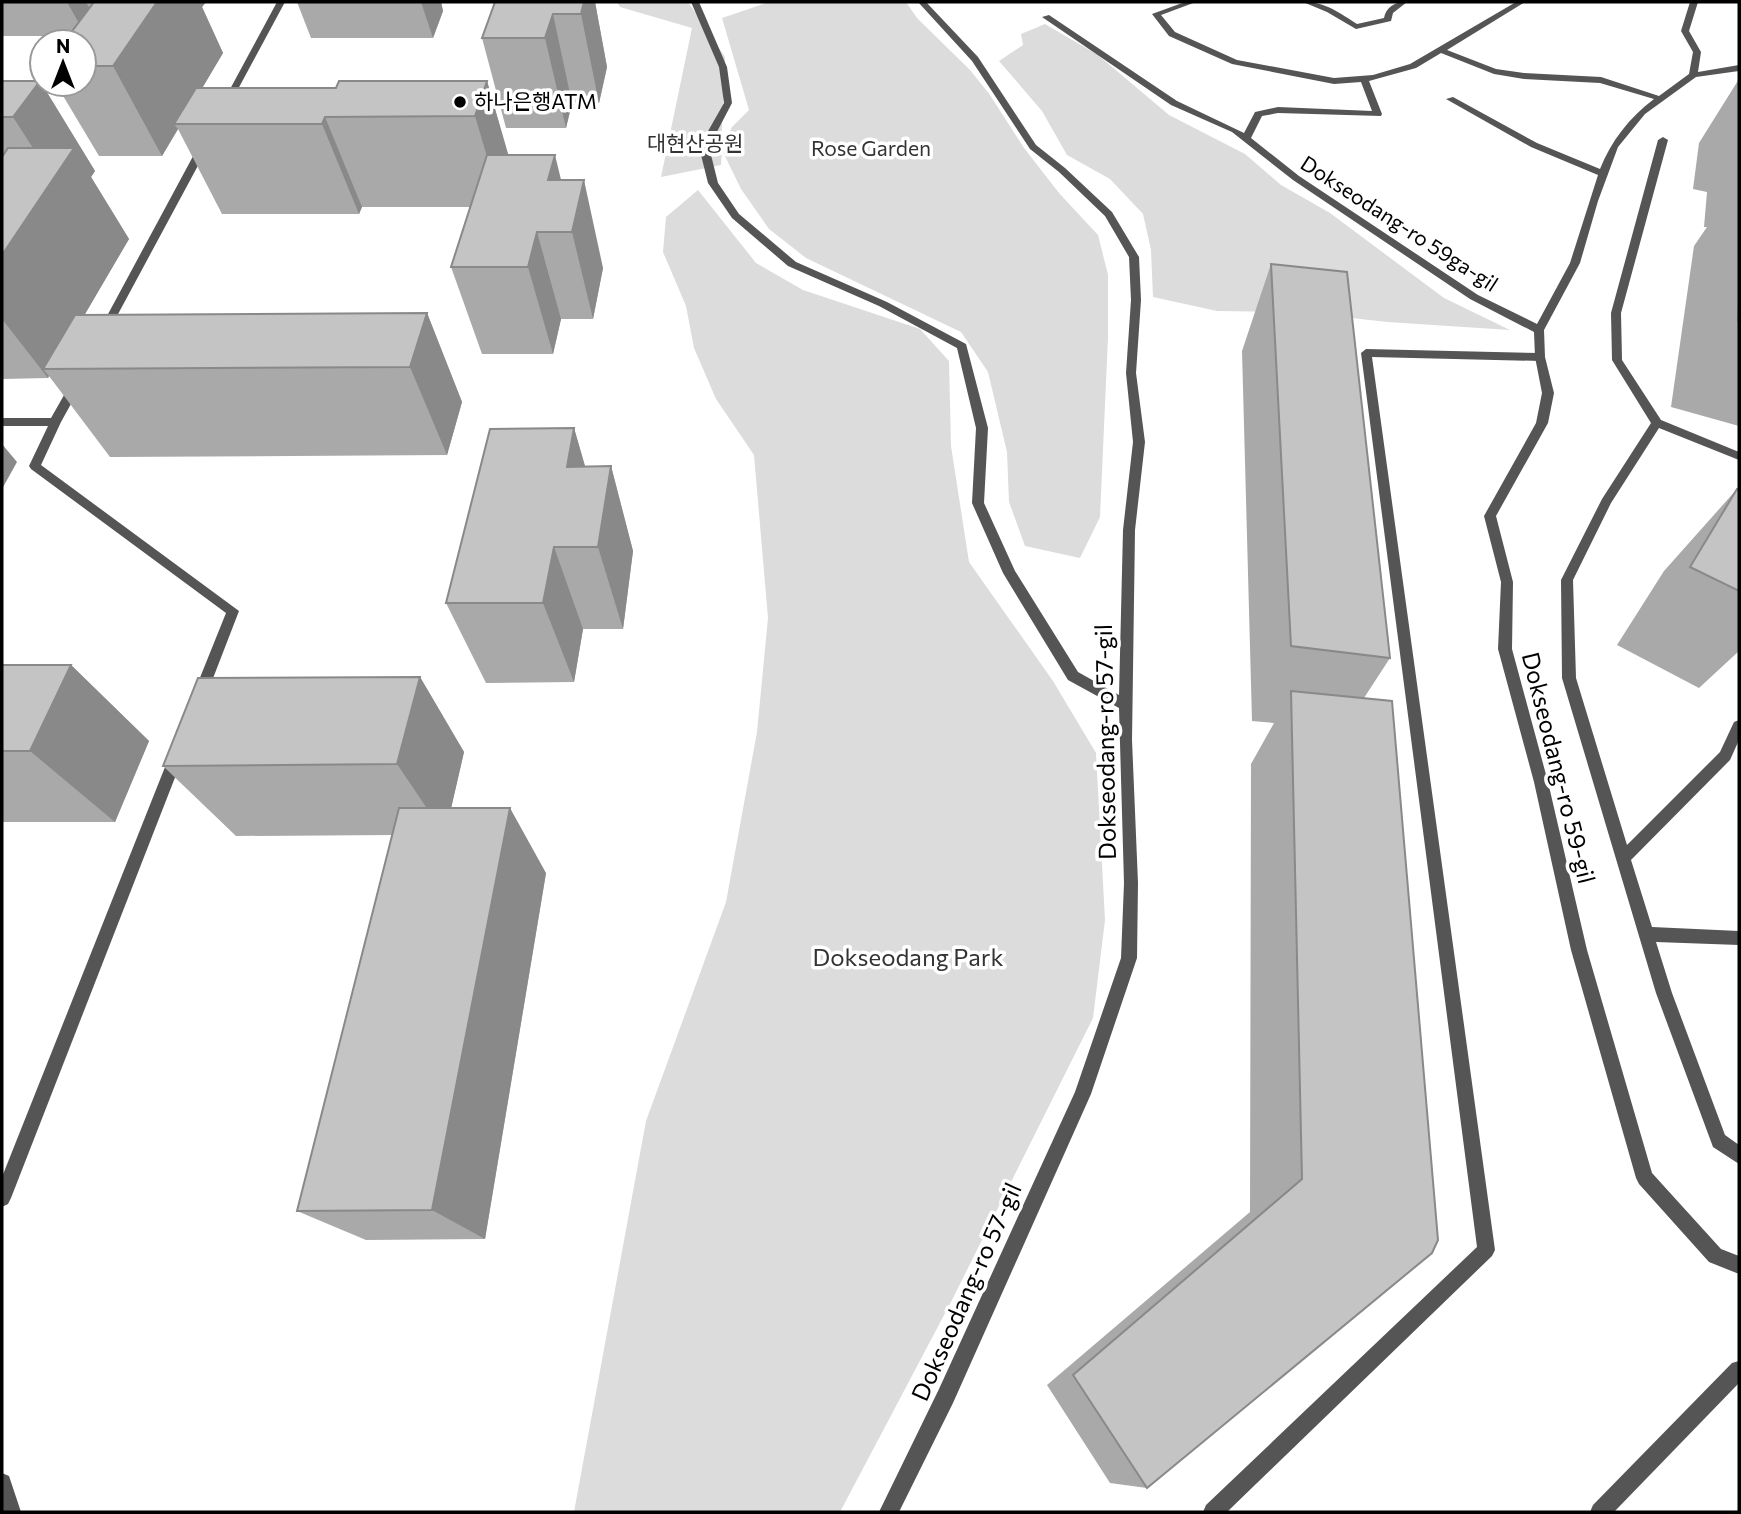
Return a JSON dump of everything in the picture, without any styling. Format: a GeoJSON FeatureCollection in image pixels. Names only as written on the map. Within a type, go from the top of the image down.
{"type":"FeatureCollection","features":[{"type":"Feature","properties":{"kind":"street"},"geometry":{"type":"LineString","coordinates":[[219,117],[281,2]]}},
{"type":"Feature","properties":{"kind":"street"},"geometry":{"type":"LineString","coordinates":[[695,2],[723,67],[728,103],[704,147],[713,183],[735,216],[792,264],[883,304],[962,345],[982,428],[978,503],[1009,573],[1073,676],[1126,705]]}},
{"type":"Feature","properties":{"kind":"street","name":"Dokseodang-ro 57-gil"},"geometry":{"type":"LineString","coordinates":[[889,1512],[946,1396],[1083,1094],[1129,958],[1131,883],[1126,705],[1129,530],[1139,442],[1131,373],[1136,300],[1134,257],[1109,214],[1033,147],[975,59],[922,2]]}},
{"type":"Feature","properties":{"kind":"street"},"geometry":{"type":"LineString","coordinates":[[1192,2],[1156,14],[1172,34],[1235,62],[1334,81],[1364,79],[1413,66],[1521,2]]}},
{"type":"Feature","properties":{"kind":"street"},"geometry":{"type":"LineString","coordinates":[[1307,2],[1330,10],[1356,27],[1388,19],[1389,12],[1403,2]]}},
{"type":"Feature","properties":{"kind":"street"},"geometry":{"type":"LineString","coordinates":[[1693,75],[1697,52],[1685,31],[1694,2]]}},
{"type":"Feature","properties":{"kind":"street","name":"Dokseodang-ro 59ga-gil"},"geometry":{"type":"LineString","coordinates":[[1046,18],[1174,103],[1235,130],[1296,178],[1474,297],[1539,330]]}},
{"type":"Feature","properties":{"kind":"street"},"geometry":{"type":"LineString","coordinates":[[1440,50],[1493,71],[1524,76],[1601,80],[1661,99]]}},
{"type":"Feature","properties":{"kind":"street"},"geometry":{"type":"LineString","coordinates":[[1539,330],[1575,262],[1614,146],[1642,112],[1693,75],[1739,68]]}},
{"type":"Feature","properties":{"kind":"street"},"geometry":{"type":"LineString","coordinates":[[1246,139],[1258,114],[1278,110],[1378,114],[1364,79]]}},
{"type":"Feature","properties":{"kind":"street"},"geometry":{"type":"LineString","coordinates":[[1450,99],[1534,145],[1603,174]]}},
{"type":"Feature","properties":{"kind":"street"},"geometry":{"type":"LineString","coordinates":[[1663,140],[1616,313],[1617,360],[1657,423],[1739,456]]}},
{"type":"Feature","properties":{"kind":"street"},"geometry":{"type":"LineString","coordinates":[[103,334],[206,141]]}},
{"type":"Feature","properties":{"kind":"street","name":"Dokseodang-ro 59-gil"},"geometry":{"type":"LineString","coordinates":[[1539,330],[1540,357],[1548,393],[1542,423],[1490,516],[1507,582],[1505,649],[1541,782],[1579,950],[1644,1178],[1714,1256],[1739,1265]]}},
{"type":"Feature","properties":{"kind":"street"},"geometry":{"type":"LineString","coordinates":[[1213,1512],[1486,1250],[1366,353],[1540,357]]}},
{"type":"Feature","properties":{"kind":"street"},"geometry":{"type":"LineString","coordinates":[[79,379],[35,466],[233,611],[196,706]]}},
{"type":"Feature","properties":{"kind":"street"},"geometry":{"type":"LineString","coordinates":[[2,422],[55,422]]}},
{"type":"Feature","properties":{"kind":"street"},"geometry":{"type":"LineString","coordinates":[[1657,423],[1605,502],[1567,580],[1569,678],[1664,993],[1719,1141],[1739,1155]]}},
{"type":"Feature","properties":{"kind":"street"},"geometry":{"type":"LineString","coordinates":[[1622,859],[1725,756],[1739,726]]}},
{"type":"Feature","properties":{"kind":"street"},"geometry":{"type":"LineString","coordinates":[[2,1198],[181,744]]}},
{"type":"Feature","properties":{"kind":"street"},"geometry":{"type":"LineString","coordinates":[[1646,934],[1739,938]]}},
{"type":"Feature","properties":{"kind":"street"},"geometry":{"type":"LineString","coordinates":[[1600,1512],[1739,1370]]}},
{"type":"Feature","properties":{"kind":"street"},"geometry":{"type":"LineString","coordinates":[[2,1483],[11,1512]]}},
{"type":"Feature","properties":{"kind":"green space","name":"Rose Garden"},"geometry":{"type":"Polygon","coordinates":[[[617,2],[688,2],[725,57],[721,149],[732,127],[749,110],[722,18],[769,2],[906,2],[917,18],[970,70],[990,95],[1024,148],[1059,193],[1098,235],[1108,275],[1100,517],[1080,558],[1025,546],[1009,502],[1007,452],[988,372],[961,332],[806,258],[769,229],[741,189],[722,150],[721,165],[661,177],[692,28],[620,7],[617,2]]]}},
{"type":"Feature","properties":{"kind":"green space"},"geometry":{"type":"Polygon","coordinates":[[[1045,24],[1098,55],[1169,115],[1245,154],[1281,185],[1330,213],[1444,298],[1510,330],[1387,322],[1298,312],[1217,311],[1153,297],[1151,250],[1143,214],[1110,179],[1067,155],[1042,111],[999,61],[1023,45],[1021,34],[1045,24]]]}},
{"type":"Feature","properties":{"kind":"green space","name":"Dokseodang Park"},"geometry":{"type":"Polygon","coordinates":[[[698,190],[756,263],[803,290],[920,329],[949,361],[951,446],[969,562],[1053,681],[1096,753],[1105,920],[1093,1018],[952,1300],[840,1512],[574,1512],[646,1121],[726,902],[757,732],[768,618],[754,455],[716,399],[694,348],[686,306],[663,252],[666,217],[698,190]]]}},
{"type":"Feature","properties":{"kind":"building"},"geometry":{"type":"Polygon","coordinates":[[[94,2],[157,2],[113,66],[98,66],[98,28],[74,28],[94,2]]]}},
{"type":"Feature","properties":{"kind":"building"},"geometry":{"type":"Polygon","coordinates":[[[495,2],[584,2],[581,14],[553,14],[545,38],[482,38],[495,2]]]}},
{"type":"Feature","properties":{"kind":"building"},"geometry":{"type":"Polygon","coordinates":[[[2,81],[28,81],[28,97],[13,117],[2,117],[2,81]]]}},
{"type":"Feature","properties":{"kind":"building"},"geometry":{"type":"Polygon","coordinates":[[[339,81],[487,81],[475,116],[325,117],[322,124],[174,124],[196,88],[336,88],[339,81]]]}},
{"type":"Feature","properties":{"kind":"building"},"geometry":{"type":"Polygon","coordinates":[[[8,148],[74,148],[2,255],[2,157],[8,148]]]}},
{"type":"Feature","properties":{"kind":"building"},"geometry":{"type":"Polygon","coordinates":[[[487,155],[555,155],[548,180],[584,180],[572,232],[537,232],[528,267],[451,267],[487,155]]]}},
{"type":"Feature","properties":{"kind":"building"},"geometry":{"type":"Polygon","coordinates":[[[1271,264],[1347,272],[1390,658],[1291,646],[1271,264]]]}},
{"type":"Feature","properties":{"kind":"building"},"geometry":{"type":"Polygon","coordinates":[[[427,313],[410,367],[43,369],[75,315],[427,313]]]}},
{"type":"Feature","properties":{"kind":"building"},"geometry":{"type":"Polygon","coordinates":[[[574,428],[567,467],[611,466],[598,547],[554,547],[543,603],[446,603],[490,429],[574,428]]]}},
{"type":"Feature","properties":{"kind":"building"},"geometry":{"type":"Polygon","coordinates":[[[1737,489],[1739,490],[1739,591],[1690,567],[1737,489]]]}},
{"type":"Feature","properties":{"kind":"building"},"geometry":{"type":"Polygon","coordinates":[[[2,665],[71,665],[30,751],[2,751],[2,665]]]}},
{"type":"Feature","properties":{"kind":"building"},"geometry":{"type":"Polygon","coordinates":[[[420,677],[397,764],[163,766],[198,678],[420,677]]]}},
{"type":"Feature","properties":{"kind":"building"},"geometry":{"type":"Polygon","coordinates":[[[1291,691],[1392,701],[1438,1240],[1432,1253],[1147,1488],[1073,1375],[1302,1179],[1291,691]]]}},
{"type":"Feature","properties":{"kind":"building"},"geometry":{"type":"Polygon","coordinates":[[[399,808],[510,808],[432,1210],[297,1211],[399,808]]]}},
{"type":"Feature","properties":{"kind":"place","name":"하나은행ATM"},"geometry":{"type":"Point","coordinates":[460,102]}},
{"type":"Feature","properties":{"kind":"park label","name":"대현산공원"},"geometry":{"type":"Point","coordinates":[695,144]}}]}
